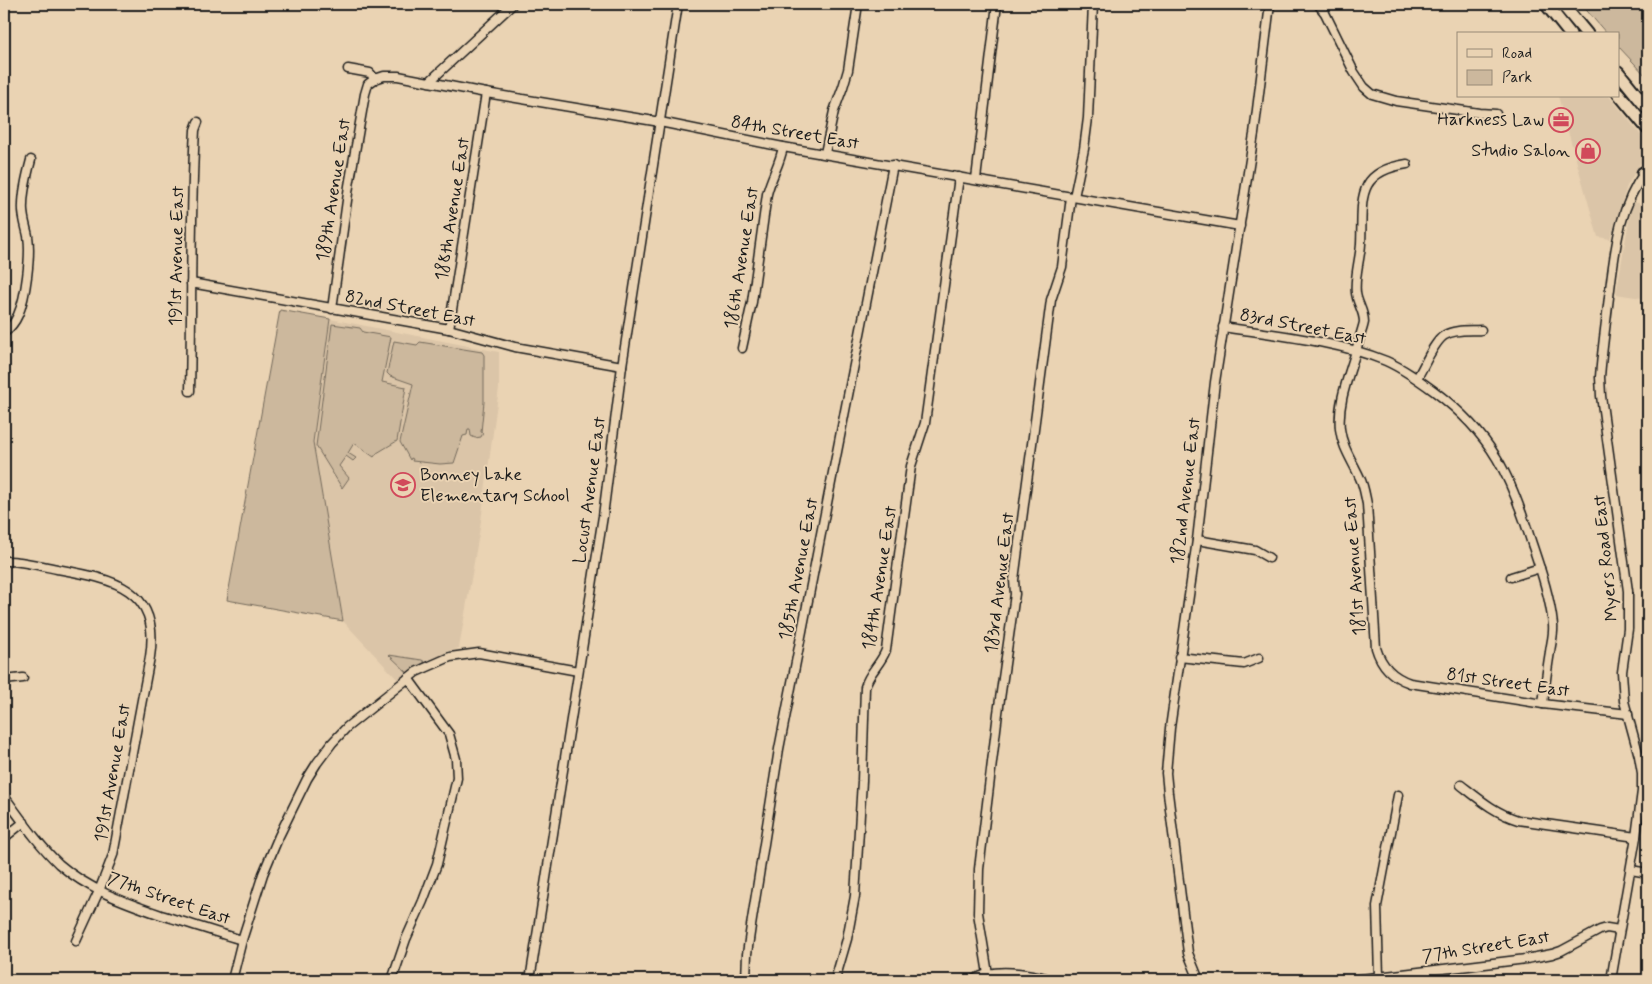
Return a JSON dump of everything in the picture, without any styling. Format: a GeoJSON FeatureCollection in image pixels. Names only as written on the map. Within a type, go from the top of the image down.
{"type":"FeatureCollection","features":[{"type":"Feature","properties":{"kind":"highway"},"geometry":{"type":"LineString","coordinates":[[1546,4],[1568,32]]}},
{"type":"Feature","properties":{"kind":"highway"},"geometry":{"type":"LineString","coordinates":[[1562,4],[1585,32]]}},
{"type":"Feature","properties":{"kind":"highway"},"geometry":{"type":"LineString","coordinates":[[1620,74],[1648,109]]}},
{"type":"Feature","properties":{"kind":"highway"},"geometry":{"type":"LineString","coordinates":[[1620,95],[1648,130]]}},
{"type":"Feature","properties":{"kind":"street"},"geometry":{"type":"LineString","coordinates":[[428,82],[513,4]]}},
{"type":"Feature","properties":{"kind":"street","name":"Locust Avenue East"},"geometry":{"type":"LineString","coordinates":[[530,980],[603,516],[622,366],[678,4]]}},
{"type":"Feature","properties":{"kind":"street"},"geometry":{"type":"LineString","coordinates":[[825,154],[834,111],[844,87],[848,70],[858,4]]}},
{"type":"Feature","properties":{"kind":"street"},"geometry":{"type":"LineString","coordinates":[[976,180],[997,4]]}},
{"type":"Feature","properties":{"kind":"street","name":"183rd Avenue East"},"geometry":{"type":"LineString","coordinates":[[988,974],[978,912],[979,869],[1015,594],[1014,580],[1051,300],[1062,268],[1073,197],[1084,149],[1088,118],[1093,4]]}},
{"type":"Feature","properties":{"kind":"street","name":"182nd Avenue East"},"geometry":{"type":"LineString","coordinates":[[1198,980],[1188,953],[1166,773],[1179,657],[1197,540],[1208,432],[1254,134],[1270,4]]}},
{"type":"Feature","properties":{"kind":"street"},"geometry":{"type":"LineString","coordinates":[[1318,4],[1325,13],[1354,72],[1364,87],[1372,94],[1396,101],[1496,114]]}},
{"type":"Feature","properties":{"kind":"street","name":"84th Street East"},"geometry":{"type":"LineString","coordinates":[[348,69],[370,73],[375,78],[389,76],[428,82],[660,122],[783,147],[1240,226]]}},
{"type":"Feature","properties":{"kind":"street","name":"189th Avenue East"},"geometry":{"type":"LineString","coordinates":[[332,309],[347,196],[365,94],[368,84],[375,78]]}},
{"type":"Feature","properties":{"kind":"street","name":"188th Avenue East"},"geometry":{"type":"LineString","coordinates":[[450,329],[486,93]]}},
{"type":"Feature","properties":{"kind":"street","name":"191st Avenue East"},"geometry":{"type":"LineString","coordinates":[[190,391],[191,228],[194,142],[198,122]]}},
{"type":"Feature","properties":{"kind":"street","name":"186th Avenue East"},"geometry":{"type":"LineString","coordinates":[[742,348],[752,302],[770,179],[781,160],[783,147]]}},
{"type":"Feature","properties":{"kind":"street"},"geometry":{"type":"LineString","coordinates":[[4,333],[14,322],[24,295],[29,252],[22,205],[26,179],[32,160]]}},
{"type":"Feature","properties":{"kind":"street","name":"181st Avenue East"},"geometry":{"type":"LineString","coordinates":[[1387,669],[1378,656],[1376,648],[1365,495],[1360,478],[1345,448],[1340,430],[1341,406],[1364,323],[1363,312],[1356,292],[1360,222],[1365,191],[1369,181],[1377,173],[1391,167],[1407,164]]}},
{"type":"Feature","properties":{"kind":"street","name":"185th Avenue East"},"geometry":{"type":"LineString","coordinates":[[746,980],[747,954],[779,749],[893,166]]}},
{"type":"Feature","properties":{"kind":"street","name":"Myers Road East"},"geometry":{"type":"LineString","coordinates":[[1611,980],[1636,837],[1642,791],[1642,773],[1624,701],[1622,682],[1628,628],[1628,591],[1600,377],[1616,243],[1624,210],[1632,190],[1647,170]]}},
{"type":"Feature","properties":{"kind":"street","name":"184th Avenue East"},"geometry":{"type":"LineString","coordinates":[[835,980],[847,939],[855,896],[865,687],[870,675],[880,663],[886,650],[911,466],[925,423],[959,177]]}},
{"type":"Feature","properties":{"kind":"street","name":"82nd Street East"},"geometry":{"type":"LineString","coordinates":[[191,283],[450,329],[514,347],[622,366]]}},
{"type":"Feature","properties":{"kind":"street","name":"83rd Street East"},"geometry":{"type":"LineString","coordinates":[[1223,327],[1331,345],[1376,358],[1417,378],[1450,403],[1478,431],[1498,459],[1521,509],[1544,582],[1553,626],[1542,704]]}},
{"type":"Feature","properties":{"kind":"street"},"geometry":{"type":"LineString","coordinates":[[1417,378],[1439,340],[1445,335],[1461,331],[1481,330]]}},
{"type":"Feature","properties":{"kind":"street"},"geometry":{"type":"LineString","coordinates":[[1197,540],[1255,550],[1269,558]]}},
{"type":"Feature","properties":{"kind":"street","name":"191st Avenue East"},"geometry":{"type":"LineString","coordinates":[[4,561],[82,574],[118,584],[133,593],[142,605],[152,628],[151,649],[115,848],[99,892],[76,941]]}},
{"type":"Feature","properties":{"kind":"street"},"geometry":{"type":"LineString","coordinates":[[1511,577],[1540,568]]}},
{"type":"Feature","properties":{"kind":"street"},"geometry":{"type":"LineString","coordinates":[[232,980],[262,874],[307,779],[332,742],[347,727],[416,672],[450,657],[479,653],[578,671]]}},
{"type":"Feature","properties":{"kind":"street"},"geometry":{"type":"LineString","coordinates":[[1179,657],[1244,664],[1259,658]]}},
{"type":"Feature","properties":{"kind":"street","name":"81st Street East"},"geometry":{"type":"LineString","coordinates":[[1387,669],[1399,678],[1410,682],[1542,704],[1628,714]]}},
{"type":"Feature","properties":{"kind":"street"},"geometry":{"type":"LineString","coordinates":[[4,680],[22,678]]}},
{"type":"Feature","properties":{"kind":"street"},"geometry":{"type":"LineString","coordinates":[[392,980],[406,939],[437,864],[456,778],[456,758],[449,734],[408,678]]}},
{"type":"Feature","properties":{"kind":"street"},"geometry":{"type":"LineString","coordinates":[[1461,785],[1503,816],[1518,820],[1636,837]]}},
{"type":"Feature","properties":{"kind":"street"},"geometry":{"type":"LineString","coordinates":[[1379,977],[1377,906],[1398,795]]}},
{"type":"Feature","properties":{"kind":"street","name":"77th Street East"},"geometry":{"type":"LineString","coordinates":[[4,796],[36,839],[61,865],[99,892],[123,902],[242,940]]}},
{"type":"Feature","properties":{"kind":"street"},"geometry":{"type":"LineString","coordinates":[[4,838],[24,822]]}},
{"type":"Feature","properties":{"kind":"street"},"geometry":{"type":"LineString","coordinates":[[1631,870],[1648,873]]}},
{"type":"Feature","properties":{"kind":"street","name":"77th Street East"},"geometry":{"type":"LineString","coordinates":[[1353,980],[1535,958],[1561,951],[1600,930],[1607,928],[1619,930]]}},
{"type":"Feature","properties":{"kind":"street"},"geometry":{"type":"LineString","coordinates":[[532,968],[534,980]]}},
{"type":"Feature","properties":{"kind":"street"},"geometry":{"type":"LineString","coordinates":[[973,980],[988,974],[1024,974],[1052,980]]}},
{"type":"Feature","properties":{"kind":"shaded area"},"geometry":{"type":"Polygon","coordinates":[[[1559,98],[1611,98],[1645,140],[1647,152],[1627,186],[1610,239],[1598,237],[1559,98]]]}},
{"type":"Feature","properties":{"kind":"shaded area"},"geometry":{"type":"Polygon","coordinates":[[[1635,202],[1648,206],[1648,299],[1616,294],[1631,209],[1635,202]]]}},
{"type":"Feature","properties":{"kind":"shaded area","name":"Bonney Lake Elementary School"},"geometry":{"type":"Polygon","coordinates":[[[330,319],[499,352],[499,388],[480,528],[459,648],[431,659],[398,680],[343,621],[313,442],[330,319]]]}},
{"type":"Feature","properties":{"kind":"green space"},"geometry":{"type":"Polygon","coordinates":[[[1581,4],[1648,4],[1648,78],[1620,48],[1620,32],[1605,32],[1581,4]]]}},
{"type":"Feature","properties":{"kind":"green space"},"geometry":{"type":"Polygon","coordinates":[[[280,310],[330,319],[313,442],[343,621],[227,600],[280,310]]]}},
{"type":"Feature","properties":{"kind":"green space"},"geometry":{"type":"Polygon","coordinates":[[[332,324],[360,328],[363,332],[391,337],[382,382],[406,387],[397,441],[377,453],[374,457],[354,443],[348,453],[356,458],[353,461],[346,456],[339,466],[349,478],[342,488],[316,446],[332,324]]]}},
{"type":"Feature","properties":{"kind":"green space"},"geometry":{"type":"Polygon","coordinates":[[[394,341],[417,345],[420,342],[482,352],[484,355],[484,402],[481,432],[483,433],[481,437],[475,438],[471,436],[470,429],[468,429],[467,435],[463,436],[454,463],[440,464],[412,461],[413,459],[411,458],[410,460],[400,442],[413,384],[390,376],[387,373],[394,341]]]}},
{"type":"Feature","properties":{"kind":"green space"},"geometry":{"type":"Polygon","coordinates":[[[389,655],[422,660],[425,662],[408,673],[389,655]]]}},
{"type":"Feature","properties":{"kind":"place","name":"Harkness Law"},"geometry":{"type":"Point","coordinates":[1561,120]}},
{"type":"Feature","properties":{"kind":"place","name":"Studio Salon"},"geometry":{"type":"Point","coordinates":[1588,151]}},
{"type":"Feature","properties":{"kind":"place","name":"Bonney Lake Elementary School"},"geometry":{"type":"Point","coordinates":[403,485]}}]}
